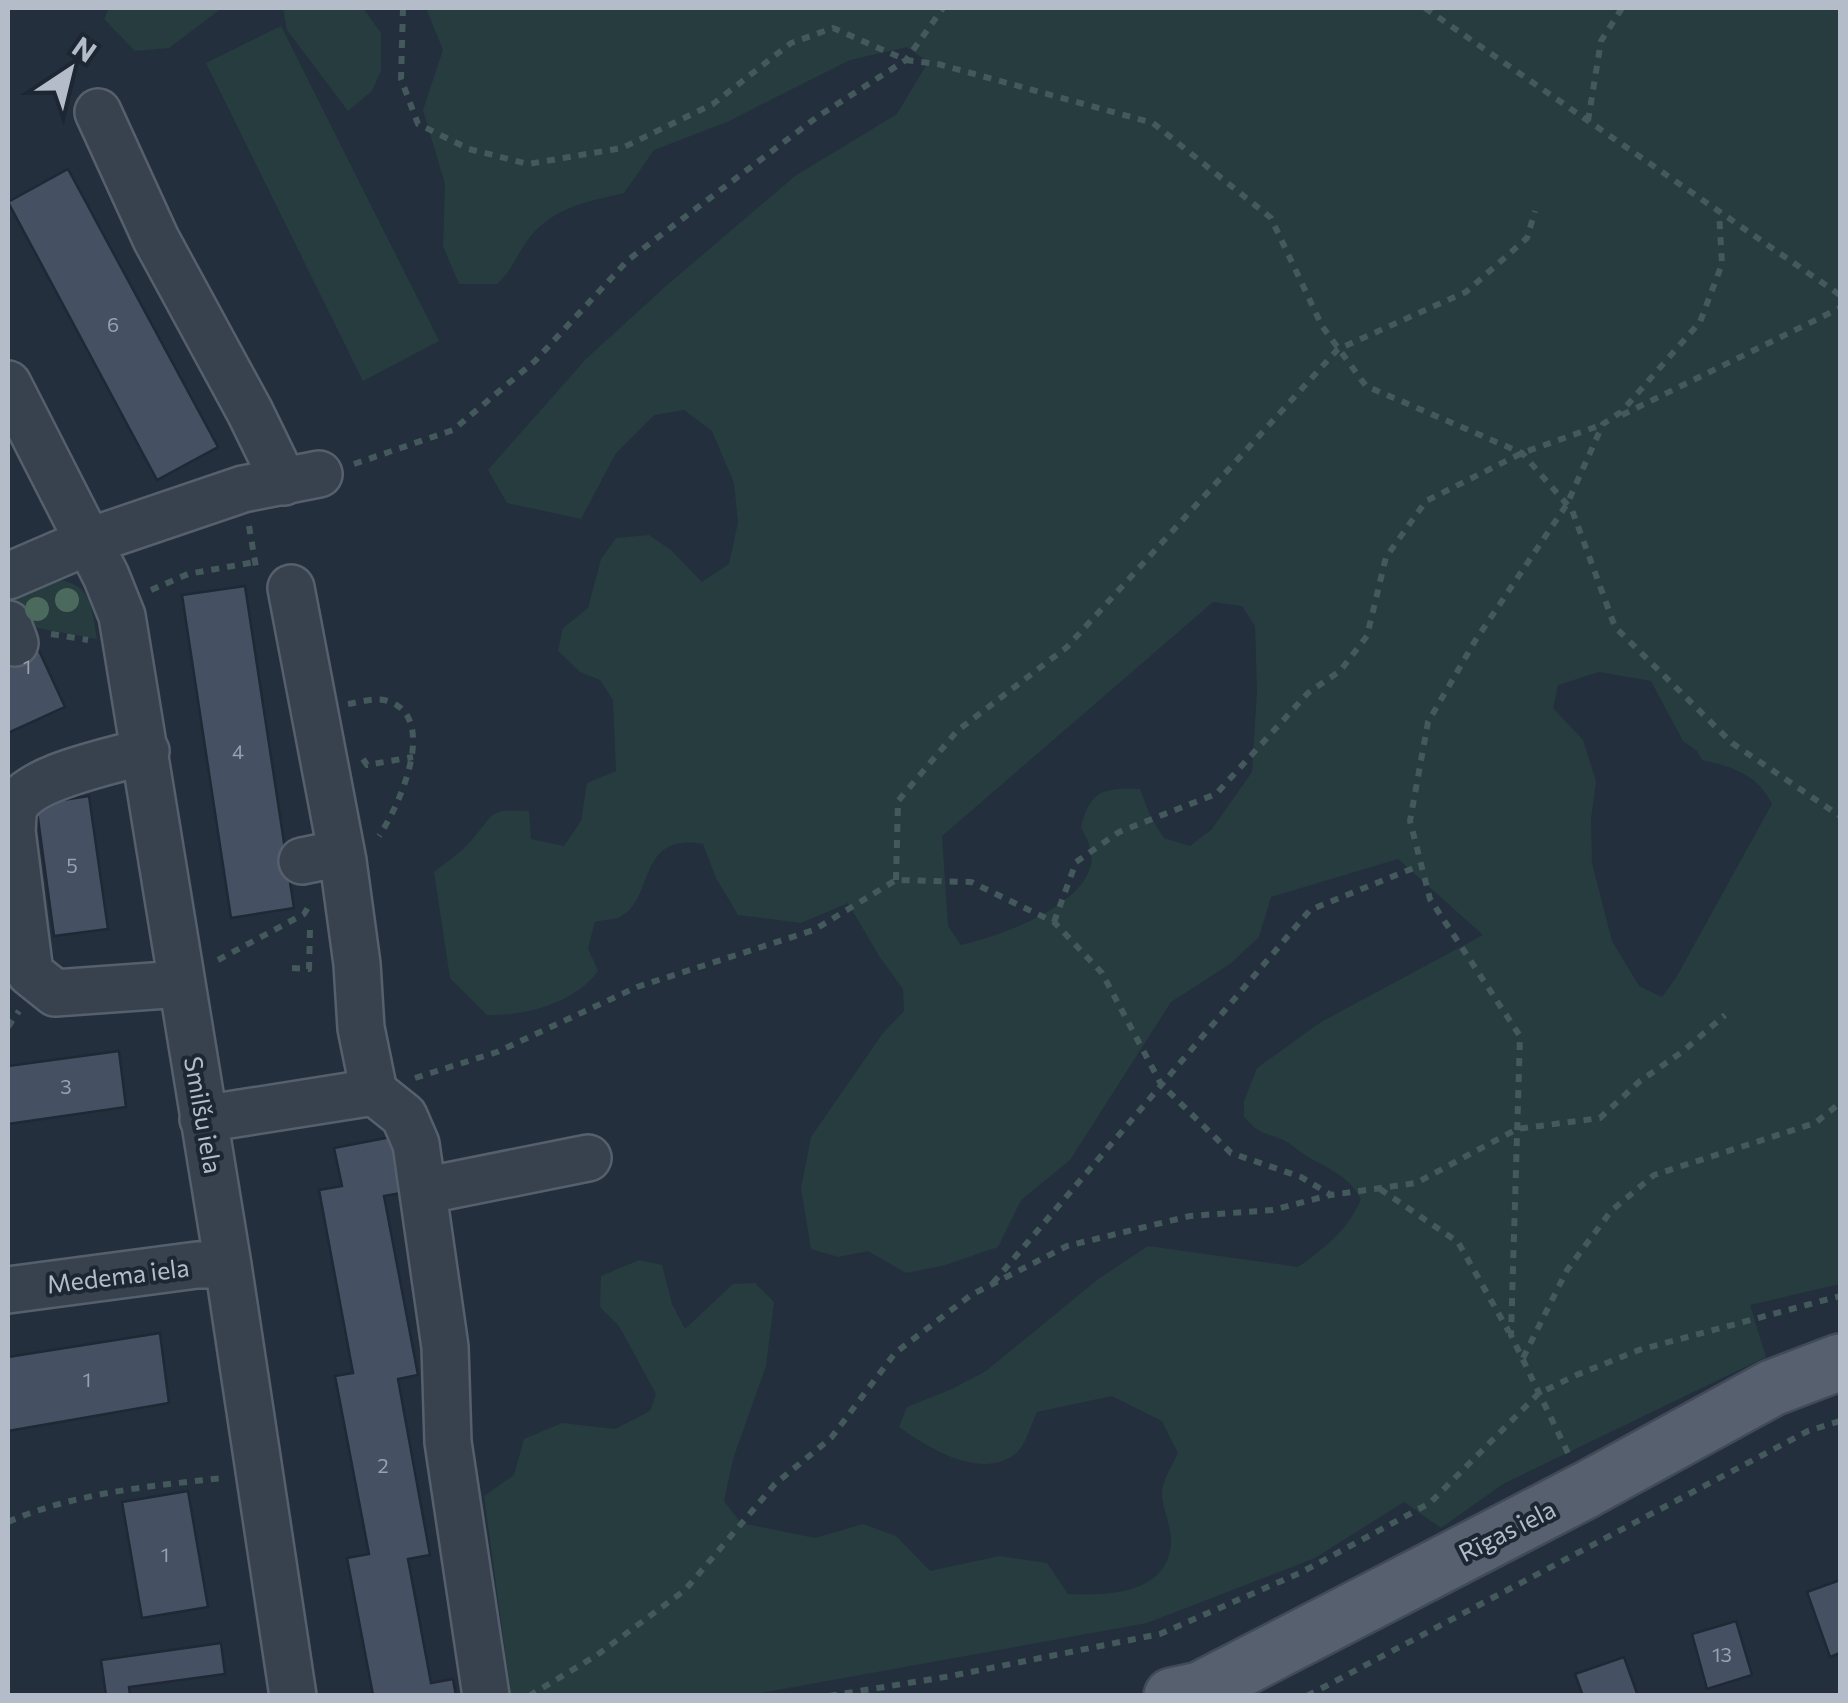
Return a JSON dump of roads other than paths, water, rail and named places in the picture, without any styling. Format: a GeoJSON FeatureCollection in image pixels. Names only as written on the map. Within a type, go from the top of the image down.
{"type":"FeatureCollection","features":[{"type":"Feature","properties":{"kind":"main road","name":"Rīgas iela"},"geometry":{"type":"LineString","coordinates":[[1172,1696],[1200,1690],[1586,1490],[1772,1388],[1840,1362]]}},
{"type":"Feature","properties":{"kind":"street"},"geometry":{"type":"LineString","coordinates":[[8,576],[86,542],[282,482],[250,412],[156,238],[98,112]]}},
{"type":"Feature","properties":{"kind":"street","name":"Smilšu iela"},"geometry":{"type":"LineString","coordinates":[[8,384],[106,576],[122,616],[228,1265],[293,1696]]}},
{"type":"Feature","properties":{"kind":"street"},"geometry":{"type":"LineString","coordinates":[[276,596],[322,705],[329,858],[357,964],[362,1028],[374,1092],[404,1116],[416,1144],[446,1347],[448,1442],[486,1696]]}},
{"type":"Feature","properties":{"kind":"street"},"geometry":{"type":"LineString","coordinates":[[146,751],[42,783],[24,795],[14,809],[12,831],[30,973],[55,992],[180,978]]}},
{"type":"Feature","properties":{"kind":"street"},"geometry":{"type":"LineString","coordinates":[[203,1118],[374,1092]]}},
{"type":"Feature","properties":{"kind":"street"},"geometry":{"type":"LineString","coordinates":[[423,1192],[588,1158]]}},
{"type":"Feature","properties":{"kind":"street","name":"Medema iela"},"geometry":{"type":"LineString","coordinates":[[8,1290],[197,1265],[228,1265]]}}]}
